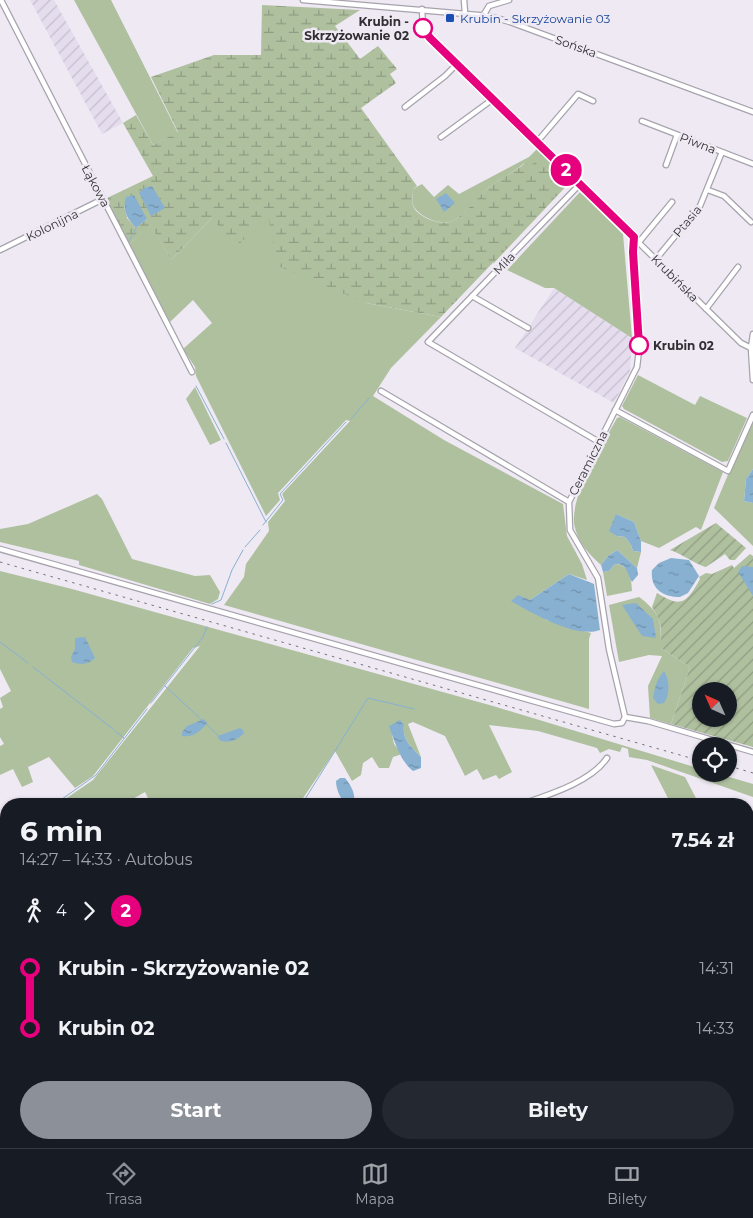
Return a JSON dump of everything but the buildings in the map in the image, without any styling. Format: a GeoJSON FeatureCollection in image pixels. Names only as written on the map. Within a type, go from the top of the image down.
{"type":"FeatureCollection","features":[{"type":"Feature","properties":{"kind":"street","name":"Łąkowa"},"geometry":{"type":"LineString","coordinates":[[1,0],[192,372]]}},
{"type":"Feature","properties":{"kind":"street","name":"Sońska"},"geometry":{"type":"LineString","coordinates":[[303,0],[465,13],[510,22],[753,112]]}},
{"type":"Feature","properties":{"kind":"street"},"geometry":{"type":"LineString","coordinates":[[464,0],[465,13]]}},
{"type":"Feature","properties":{"kind":"street"},"geometry":{"type":"LineString","coordinates":[[483,16],[489,6],[509,0]]}},
{"type":"Feature","properties":{"kind":"street","name":"Krubińska"},"geometry":{"type":"LineString","coordinates":[[422,9],[424,32],[741,343],[751,348]]}},
{"type":"Feature","properties":{"kind":"street"},"geometry":{"type":"LineString","coordinates":[[405,107],[445,76],[457,64]]}},
{"type":"Feature","properties":{"kind":"street"},"geometry":{"type":"LineString","coordinates":[[538,142],[578,94],[593,101]]}},
{"type":"Feature","properties":{"kind":"street"},"geometry":{"type":"LineString","coordinates":[[441,137],[493,99]]}},
{"type":"Feature","properties":{"kind":"street","name":"Piwna"},"geometry":{"type":"LineString","coordinates":[[642,121],[753,164]]}},
{"type":"Feature","properties":{"kind":"street"},"geometry":{"type":"LineString","coordinates":[[666,165],[677,135]]}},
{"type":"Feature","properties":{"kind":"street","name":"Ptasia"},"geometry":{"type":"LineString","coordinates":[[656,258],[700,206],[722,152]]}},
{"type":"Feature","properties":{"kind":"street","name":"Miła"},"geometry":{"type":"LineString","coordinates":[[580,184],[428,342],[599,442]]}},
{"type":"Feature","properties":{"kind":"street"},"geometry":{"type":"LineString","coordinates":[[708,190],[724,196],[751,222]]}},
{"type":"Feature","properties":{"kind":"street","name":"Kolonijna"},"geometry":{"type":"LineString","coordinates":[[0,250],[103,199]]}},
{"type":"Feature","properties":{"kind":"street"},"geometry":{"type":"LineString","coordinates":[[639,242],[672,202]]}},
{"type":"Feature","properties":{"kind":"street","name":"Ceramiczna"},"geometry":{"type":"LineString","coordinates":[[625,717],[611,657],[598,578],[570,530],[569,502],[638,367],[639,350],[633,252],[634,237]]}},
{"type":"Feature","properties":{"kind":"street"},"geometry":{"type":"LineString","coordinates":[[706,308],[738,267]]}},
{"type":"Feature","properties":{"kind":"street"},"geometry":{"type":"LineString","coordinates":[[472,296],[528,328]]}},
{"type":"Feature","properties":{"kind":"street"},"geometry":{"type":"LineString","coordinates":[[753,334],[751,348],[753,380]]}},
{"type":"Feature","properties":{"kind":"street"},"geometry":{"type":"LineString","coordinates":[[381,391],[569,502]]}},
{"type":"Feature","properties":{"kind":"street"},"geometry":{"type":"LineString","coordinates":[[615,410],[728,471],[753,415]]}},
{"type":"Feature","properties":{"kind":"street"},"geometry":{"type":"LineString","coordinates":[[0,549],[614,724],[622,723],[625,717],[645,720],[753,752]]}},
{"type":"Feature","properties":{"kind":"street"},"geometry":{"type":"LineString","coordinates":[[539,798],[559,791],[598,768],[607,758]]}},
{"type":"Feature","properties":{"kind":"shaded area"},"geometry":{"type":"Polygon","coordinates":[[[30,0],[54,0],[123,123],[102,134],[30,0]]]}},
{"type":"Feature","properties":{"kind":"shaded area"},"geometry":{"type":"Polygon","coordinates":[[[554,288],[632,338],[630,371],[614,403],[515,348],[554,288]]]}},
{"type":"Feature","properties":{"kind":"green space"},"geometry":{"type":"Polygon","coordinates":[[[74,0],[111,0],[178,133],[153,145],[74,0]]]}},
{"type":"Feature","properties":{"kind":"green space"},"geometry":{"type":"Polygon","coordinates":[[[262,5],[360,10],[335,26],[360,59],[378,46],[397,69],[390,74],[396,83],[361,108],[417,186],[413,189],[412,201],[417,212],[426,218],[437,222],[452,221],[467,210],[489,187],[525,163],[531,167],[537,157],[542,155],[570,182],[441,317],[366,303],[278,266],[268,217],[236,247],[212,218],[171,260],[150,224],[129,245],[105,199],[153,176],[123,123],[136,115],[153,145],[178,132],[151,77],[214,55],[261,55],[262,5]],[[124,206],[127,218],[136,228],[147,219],[124,206]]]}},
{"type":"Feature","properties":{"kind":"green space"},"geometry":{"type":"Polygon","coordinates":[[[537,149],[570,182],[493,264],[524,163],[489,187],[462,214],[452,221],[431,220],[417,211],[413,205],[413,189],[422,184],[434,197],[448,185],[459,194],[529,157],[537,149]]]}},
{"type":"Feature","properties":{"kind":"green space"},"geometry":{"type":"Polygon","coordinates":[[[580,192],[623,234],[632,338],[554,288],[545,288],[507,270],[580,192]]]}},
{"type":"Feature","properties":{"kind":"green space"},"geometry":{"type":"Polygon","coordinates":[[[269,217],[366,303],[441,317],[391,368],[373,396],[444,440],[563,504],[567,536],[582,564],[587,580],[569,574],[530,600],[546,620],[591,633],[589,639],[589,709],[224,605],[244,577],[246,564],[269,531],[268,522],[285,501],[282,494],[350,421],[346,420],[278,493],[280,500],[266,516],[196,376],[195,367],[183,349],[212,323],[193,300],[170,322],[129,245],[150,223],[171,260],[212,218],[269,217]]]}},
{"type":"Feature","properties":{"kind":"green space"},"geometry":{"type":"Polygon","coordinates":[[[638,375],[695,405],[700,396],[747,418],[728,461],[722,462],[624,409],[622,406],[638,375]]]}},
{"type":"Feature","properties":{"kind":"green space"},"geometry":{"type":"Polygon","coordinates":[[[195,387],[221,440],[210,445],[186,399],[195,387]]]}},
{"type":"Feature","properties":{"kind":"green space"},"geometry":{"type":"Polygon","coordinates":[[[753,415],[753,469],[746,479],[744,501],[753,503],[753,546],[714,508],[753,415]]]}},
{"type":"Feature","properties":{"kind":"green space"},"geometry":{"type":"Polygon","coordinates":[[[620,417],[723,472],[701,530],[696,527],[659,548],[641,541],[634,522],[616,514],[617,536],[625,537],[633,551],[641,552],[637,568],[617,550],[608,556],[601,565],[582,544],[575,528],[574,516],[581,488],[603,442],[617,418],[620,417]]]}},
{"type":"Feature","properties":{"kind":"green space"},"geometry":{"type":"Polygon","coordinates":[[[97,494],[102,499],[132,559],[195,576],[210,575],[220,592],[218,599],[210,604],[79,565],[79,561],[0,542],[0,529],[28,524],[97,494]]]}},
{"type":"Feature","properties":{"kind":"green space"},"geometry":{"type":"Polygon","coordinates":[[[716,523],[746,548],[735,560],[730,560],[725,554],[706,567],[670,550],[716,523]]]}},
{"type":"Feature","properties":{"kind":"green space"},"geometry":{"type":"Polygon","coordinates":[[[750,554],[753,556],[753,747],[737,743],[737,737],[717,737],[671,724],[690,667],[661,648],[660,622],[652,607],[657,593],[672,601],[683,601],[691,593],[700,579],[699,577],[706,573],[712,574],[732,565],[734,568],[750,554]]]}},
{"type":"Feature","properties":{"kind":"green space"},"geometry":{"type":"Polygon","coordinates":[[[615,564],[619,564],[626,569],[630,577],[632,591],[607,596],[603,572],[609,571],[615,564]]]}},
{"type":"Feature","properties":{"kind":"green space"},"geometry":{"type":"Polygon","coordinates":[[[0,571],[72,589],[493,706],[692,766],[692,776],[647,760],[629,757],[628,749],[622,747],[620,752],[609,749],[600,753],[597,748],[538,731],[489,725],[512,772],[499,779],[496,775],[483,780],[477,769],[465,776],[445,736],[413,722],[408,724],[421,757],[406,739],[404,725],[392,735],[394,744],[402,754],[393,757],[389,768],[379,768],[372,757],[363,763],[361,775],[352,781],[335,751],[303,798],[148,798],[145,792],[134,798],[67,798],[93,780],[200,646],[193,648],[93,776],[75,788],[49,757],[28,767],[33,782],[22,787],[13,769],[0,775],[0,746],[4,744],[0,737],[0,709],[3,707],[0,698],[11,691],[0,669],[0,571]]]}},
{"type":"Feature","properties":{"kind":"green space"},"geometry":{"type":"Polygon","coordinates":[[[639,597],[652,608],[659,619],[661,648],[690,667],[671,724],[650,718],[648,686],[662,656],[649,655],[619,662],[609,605],[639,597]]]}},
{"type":"Feature","properties":{"kind":"green space"},"geometry":{"type":"Polygon","coordinates":[[[651,765],[685,777],[696,798],[668,798],[651,765]]]}},
{"type":"Feature","properties":{"kind":"green space"},"geometry":{"type":"Polygon","coordinates":[[[737,779],[753,784],[753,797],[710,782],[737,782],[737,779]]]}},
{"type":"Feature","properties":{"kind":"water"},"geometry":{"type":"Polygon","coordinates":[[[152,186],[165,208],[151,216],[139,193],[144,188],[152,186]]]}},
{"type":"Feature","properties":{"kind":"water"},"geometry":{"type":"Polygon","coordinates":[[[446,193],[455,203],[444,212],[436,199],[446,193]]]}},
{"type":"Feature","properties":{"kind":"water"},"geometry":{"type":"Polygon","coordinates":[[[134,195],[147,219],[136,228],[125,210],[126,197],[134,195]]]}},
{"type":"Feature","properties":{"kind":"water"},"geometry":{"type":"Polygon","coordinates":[[[753,469],[753,503],[744,501],[746,479],[753,469]]]}},
{"type":"Feature","properties":{"kind":"water"},"geometry":{"type":"Polygon","coordinates":[[[616,514],[634,522],[641,541],[641,552],[633,551],[625,537],[617,536],[609,531],[616,514]]]}},
{"type":"Feature","properties":{"kind":"water"},"geometry":{"type":"Polygon","coordinates":[[[617,550],[637,568],[638,575],[632,582],[622,565],[615,564],[609,571],[603,572],[601,565],[608,556],[617,550]]]}},
{"type":"Feature","properties":{"kind":"water"},"geometry":{"type":"Polygon","coordinates":[[[671,558],[689,560],[699,576],[688,593],[680,597],[674,597],[659,591],[653,582],[652,570],[659,563],[671,558]]]}},
{"type":"Feature","properties":{"kind":"water"},"geometry":{"type":"Polygon","coordinates":[[[742,566],[753,567],[753,596],[738,572],[742,566]]]}},
{"type":"Feature","properties":{"kind":"water"},"geometry":{"type":"Polygon","coordinates":[[[569,574],[594,584],[600,630],[590,632],[567,628],[542,618],[511,601],[518,595],[530,600],[569,574]]]}},
{"type":"Feature","properties":{"kind":"water"},"geometry":{"type":"Polygon","coordinates":[[[636,603],[653,619],[656,638],[642,636],[622,605],[636,603]]]}},
{"type":"Feature","properties":{"kind":"water"},"geometry":{"type":"Polygon","coordinates":[[[85,637],[95,658],[84,664],[72,662],[71,657],[75,649],[75,638],[85,637]]]}},
{"type":"Feature","properties":{"kind":"water"},"geometry":{"type":"Polygon","coordinates":[[[664,671],[668,683],[668,692],[664,703],[658,704],[653,698],[655,687],[664,671]]]}},
{"type":"Feature","properties":{"kind":"water"},"geometry":{"type":"Polygon","coordinates":[[[204,719],[207,723],[199,731],[190,736],[182,736],[182,732],[187,726],[204,719]]]}},
{"type":"Feature","properties":{"kind":"water"},"geometry":{"type":"Polygon","coordinates":[[[400,720],[404,725],[404,735],[408,743],[421,757],[421,768],[413,771],[404,762],[389,726],[400,720]]]}},
{"type":"Feature","properties":{"kind":"water"},"geometry":{"type":"Polygon","coordinates":[[[240,728],[244,733],[239,738],[226,742],[219,740],[218,736],[240,728]]]}},
{"type":"Feature","properties":{"kind":"water"},"geometry":{"type":"Polygon","coordinates":[[[340,778],[345,778],[351,786],[354,798],[341,798],[336,781],[340,778]]]}},
{"type":"Feature","properties":{"kind":"waterway"},"geometry":{"type":"LineString","coordinates":[[128,243],[136,228]]}},
{"type":"Feature","properties":{"kind":"waterway"},"geometry":{"type":"LineString","coordinates":[[126,248],[189,372]]}},
{"type":"Feature","properties":{"kind":"waterway"},"geometry":{"type":"LineString","coordinates":[[196,386],[224,439]]}},
{"type":"Feature","properties":{"kind":"waterway"},"geometry":{"type":"LineString","coordinates":[[351,419],[369,398]]}},
{"type":"Feature","properties":{"kind":"waterway"},"geometry":{"type":"LineString","coordinates":[[263,525],[283,500],[280,494],[346,422]]}},
{"type":"Feature","properties":{"kind":"waterway"},"geometry":{"type":"LineString","coordinates":[[226,443],[266,522]]}},
{"type":"Feature","properties":{"kind":"waterway"},"geometry":{"type":"LineString","coordinates":[[245,547],[260,530]]}},
{"type":"Feature","properties":{"kind":"waterway"},"geometry":{"type":"LineString","coordinates":[[212,604],[221,600],[232,570],[243,550]]}},
{"type":"Feature","properties":{"kind":"waterway"},"geometry":{"type":"LineString","coordinates":[[151,703],[203,637],[207,627]]}},
{"type":"Feature","properties":{"kind":"waterway"},"geometry":{"type":"LineString","coordinates":[[0,642],[28,663]]}},
{"type":"Feature","properties":{"kind":"waterway"},"geometry":{"type":"LineString","coordinates":[[33,667],[113,729]]}},
{"type":"Feature","properties":{"kind":"waterway"},"geometry":{"type":"LineString","coordinates":[[165,686],[203,721]]}},
{"type":"Feature","properties":{"kind":"waterway"},"geometry":{"type":"LineString","coordinates":[[306,798],[368,698],[414,709]]}},
{"type":"Feature","properties":{"kind":"waterway"},"geometry":{"type":"LineString","coordinates":[[63,798],[96,775],[147,709]]}},
{"type":"Feature","properties":{"kind":"waterway"},"geometry":{"type":"LineString","coordinates":[[206,724],[219,736]]}},
{"type":"Feature","properties":{"kind":"waterway"},"geometry":{"type":"LineString","coordinates":[[115,731],[124,738]]}},
{"type":"Feature","properties":{"kind":"railway"},"geometry":{"type":"LineString","coordinates":[[0,562],[692,758]]}},
{"type":"Feature","properties":{"kind":"railway"},"geometry":{"type":"LineString","coordinates":[[737,768],[753,773]]}},
{"type":"Feature","properties":{"kind":"bus line","name":"2"},"geometry":{"type":"LineString","coordinates":[[423,28],[430,38],[634,237],[633,252],[639,345]]}},
{"type":"Feature","properties":{"kind":"place","name":"Krubin - Skrzyżowanie 03"},"geometry":{"type":"Point","coordinates":[450,18]}},
{"type":"Feature","properties":{"kind":"place","name":"Krubin - Skrzyżowanie 02"},"geometry":{"type":"Point","coordinates":[423,28]}},
{"type":"Feature","properties":{"kind":"place","name":"Krubin 02"},"geometry":{"type":"Point","coordinates":[639,345]}}]}
